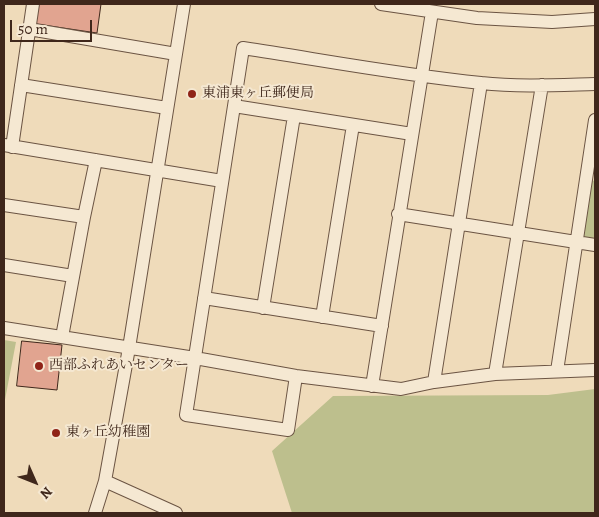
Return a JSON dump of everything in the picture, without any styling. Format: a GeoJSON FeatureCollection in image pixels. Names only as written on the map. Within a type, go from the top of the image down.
{"type":"FeatureCollection","features":[{"type":"Feature","properties":{"kind":"street"},"geometry":{"type":"LineString","coordinates":[[33,4],[21,85],[8,146],[222,181]]}},
{"type":"Feature","properties":{"kind":"street"},"geometry":{"type":"LineString","coordinates":[[95,513],[105,481],[129,348],[184,4]]}},
{"type":"Feature","properties":{"kind":"street"},"geometry":{"type":"LineString","coordinates":[[381,4],[477,18],[552,22],[595,19]]}},
{"type":"Feature","properties":{"kind":"street"},"geometry":{"type":"LineString","coordinates":[[372,386],[398,214],[432,12]]}},
{"type":"Feature","properties":{"kind":"street"},"geometry":{"type":"LineString","coordinates":[[29,29],[176,54]]}},
{"type":"Feature","properties":{"kind":"street"},"geometry":{"type":"LineString","coordinates":[[296,376],[288,430],[186,415],[243,48],[422,76],[481,83],[595,84]]}},
{"type":"Feature","properties":{"kind":"street"},"geometry":{"type":"LineString","coordinates":[[434,382],[481,83]]}},
{"type":"Feature","properties":{"kind":"street"},"geometry":{"type":"LineString","coordinates":[[21,85],[167,108]]}},
{"type":"Feature","properties":{"kind":"street"},"geometry":{"type":"LineString","coordinates":[[495,374],[542,85]]}},
{"type":"Feature","properties":{"kind":"street"},"geometry":{"type":"LineString","coordinates":[[234,106],[412,134]]}},
{"type":"Feature","properties":{"kind":"street"},"geometry":{"type":"LineString","coordinates":[[263,308],[294,116]]}},
{"type":"Feature","properties":{"kind":"street"},"geometry":{"type":"LineString","coordinates":[[557,371],[595,120]]}},
{"type":"Feature","properties":{"kind":"street"},"geometry":{"type":"LineString","coordinates":[[322,317],[353,125]]}},
{"type":"Feature","properties":{"kind":"street"},"geometry":{"type":"LineString","coordinates":[[62,337],[96,160]]}},
{"type":"Feature","properties":{"kind":"street"},"geometry":{"type":"LineString","coordinates":[[4,205],[84,217]]}},
{"type":"Feature","properties":{"kind":"street"},"geometry":{"type":"LineString","coordinates":[[398,214],[595,245]]}},
{"type":"Feature","properties":{"kind":"street"},"geometry":{"type":"LineString","coordinates":[[4,265],[73,276]]}},
{"type":"Feature","properties":{"kind":"street"},"geometry":{"type":"LineString","coordinates":[[204,298],[382,326]]}},
{"type":"Feature","properties":{"kind":"street"},"geometry":{"type":"LineString","coordinates":[[4,328],[296,376],[401,389],[434,382],[495,374],[595,370]]}},
{"type":"Feature","properties":{"kind":"street"},"geometry":{"type":"LineString","coordinates":[[105,481],[176,513]]}},
{"type":"Feature","properties":{"kind":"green space"},"geometry":{"type":"Polygon","coordinates":[[[589,180],[595,181],[595,239],[581,238],[589,180]]]}},
{"type":"Feature","properties":{"kind":"green space"},"geometry":{"type":"Polygon","coordinates":[[[4,340],[16,342],[4,405],[4,340]]]}},
{"type":"Feature","properties":{"kind":"green space"},"geometry":{"type":"Polygon","coordinates":[[[595,389],[595,513],[292,513],[272,451],[333,396],[548,395],[595,389]]]}},
{"type":"Feature","properties":{"kind":"building"},"geometry":{"type":"Polygon","coordinates":[[[39,4],[101,4],[97,33],[36,24],[39,4]]]}},
{"type":"Feature","properties":{"kind":"building","name":"西部ふれあいセンター"},"geometry":{"type":"Polygon","coordinates":[[[22,341],[62,345],[57,390],[17,386],[22,341]]]}},
{"type":"Feature","properties":{"kind":"place","name":"東浦東ヶ丘郵便局"},"geometry":{"type":"Point","coordinates":[192,94]}},
{"type":"Feature","properties":{"kind":"place","name":"西部ふれあいセンター"},"geometry":{"type":"Point","coordinates":[39,366]}},
{"type":"Feature","properties":{"kind":"place","name":"東ヶ丘幼稚園"},"geometry":{"type":"Point","coordinates":[56,433]}}]}
